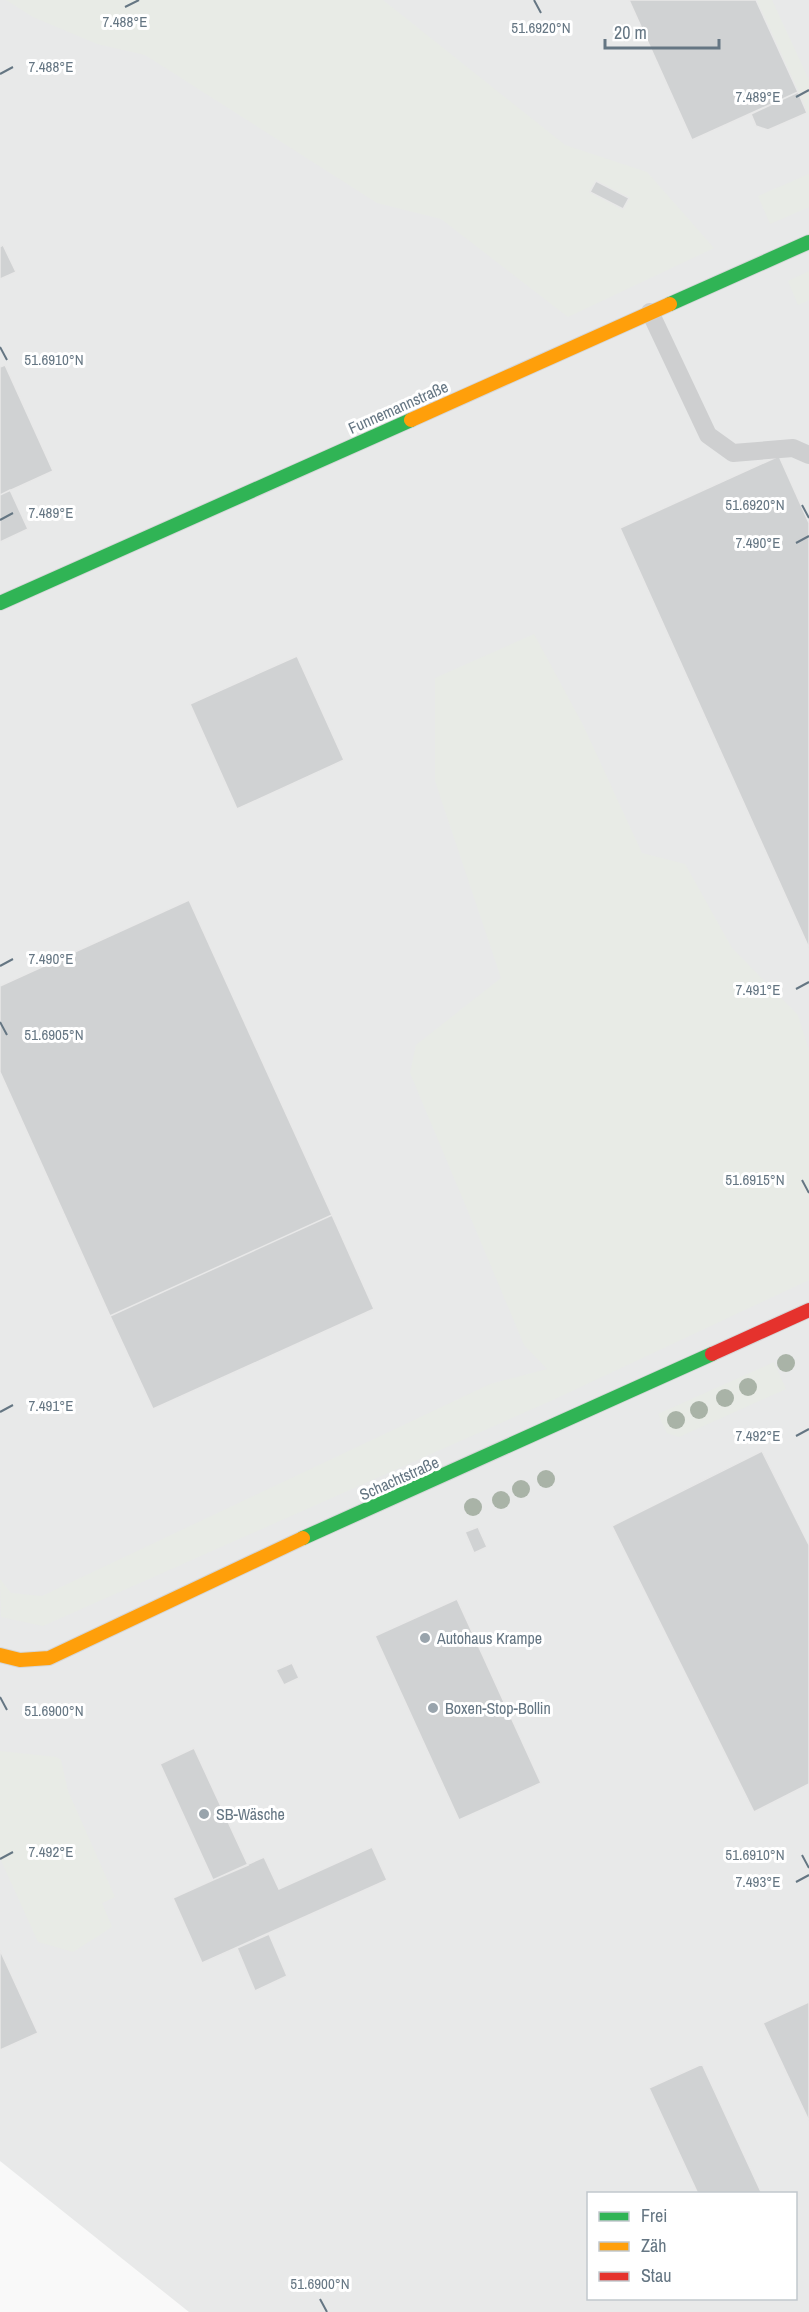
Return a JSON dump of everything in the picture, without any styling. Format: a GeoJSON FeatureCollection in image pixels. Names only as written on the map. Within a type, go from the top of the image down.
{"type":"FeatureCollection","features":[{"type":"Feature","properties":{"kind":"street","name":"Funnemannstraße"},"geometry":{"type":"LineString","coordinates":[[0,603],[809,242]]}},
{"type":"Feature","properties":{"kind":"street","name":"Schachtstraße"},"geometry":{"type":"LineString","coordinates":[[0,1654],[20,1660],[49,1658],[272,1552],[809,1310]]}},
{"type":"Feature","properties":{"kind":"lane"},"geometry":{"type":"LineString","coordinates":[[650,312],[708,435],[733,453],[793,448],[809,455]]}},
{"type":"Feature","properties":{"kind":"shaded area"},"geometry":{"type":"Polygon","coordinates":[[[0,0],[809,0],[809,2312],[189,2312],[0,2161],[0,0]]]}},
{"type":"Feature","properties":{"kind":"shaded area"},"geometry":{"type":"Polygon","coordinates":[[[6,0],[383,0],[565,145],[647,172],[714,248],[568,317],[441,219],[377,203],[145,55],[97,44],[33,17],[6,0]]]}},
{"type":"Feature","properties":{"kind":"shaded area"},"geometry":{"type":"Polygon","coordinates":[[[756,0],[772,0],[809,80],[809,116],[756,0]]]}},
{"type":"Feature","properties":{"kind":"shaded area"},"geometry":{"type":"Polygon","coordinates":[[[809,174],[809,207],[770,224],[758,196],[809,174]]]}},
{"type":"Feature","properties":{"kind":"shaded area"},"geometry":{"type":"Polygon","coordinates":[[[809,271],[809,300],[798,305],[788,281],[809,271]]]}},
{"type":"Feature","properties":{"kind":"shaded area"},"geometry":{"type":"Polygon","coordinates":[[[534,634],[583,725],[642,853],[685,864],[732,948],[798,1015],[809,1051],[809,1280],[555,1399],[43,1626],[1,1617],[0,1579],[11,1593],[42,1596],[490,1384],[547,1369],[524,1345],[410,1073],[416,1045],[501,978],[435,781],[435,678],[534,634]]]}},
{"type":"Feature","properties":{"kind":"shaded area"},"geometry":{"type":"Polygon","coordinates":[[[774,1362],[786,1389],[679,1437],[667,1433],[658,1414],[774,1362]]]}},
{"type":"Feature","properties":{"kind":"shaded area"},"geometry":{"type":"Polygon","coordinates":[[[0,1751],[56,1757],[61,1760],[68,1791],[115,1897],[102,1903],[112,1927],[73,1952],[38,1942],[0,1858],[0,1751]]]}},
{"type":"Feature","properties":{"kind":"building"},"geometry":{"type":"Polygon","coordinates":[[[629,0],[756,0],[798,92],[692,140],[629,0]]]}},
{"type":"Feature","properties":{"kind":"building"},"geometry":{"type":"Polygon","coordinates":[[[798,92],[807,113],[768,130],[756,126],[751,114],[798,92]]]}},
{"type":"Feature","properties":{"kind":"building"},"geometry":{"type":"Polygon","coordinates":[[[596,181],[629,198],[623,209],[590,192],[596,181]]]}},
{"type":"Feature","properties":{"kind":"building"},"geometry":{"type":"Polygon","coordinates":[[[3,245],[16,272],[0,279],[0,247],[3,245]]]}},
{"type":"Feature","properties":{"kind":"building"},"geometry":{"type":"Polygon","coordinates":[[[5,365],[53,471],[0,495],[0,367],[5,365]]]}},
{"type":"Feature","properties":{"kind":"building"},"geometry":{"type":"Polygon","coordinates":[[[779,456],[809,523],[809,948],[620,528],[779,456]]]}},
{"type":"Feature","properties":{"kind":"building"},"geometry":{"type":"Polygon","coordinates":[[[10,490],[28,529],[0,542],[0,495],[10,490]]]}},
{"type":"Feature","properties":{"kind":"building"},"geometry":{"type":"Polygon","coordinates":[[[297,656],[344,760],[237,809],[190,704],[297,656]]]}},
{"type":"Feature","properties":{"kind":"building"},"geometry":{"type":"Polygon","coordinates":[[[189,900],[332,1215],[110,1316],[0,1072],[0,986],[189,900]]]}},
{"type":"Feature","properties":{"kind":"building"},"geometry":{"type":"Polygon","coordinates":[[[332,1215],[374,1309],[153,1409],[110,1316],[332,1215]]]}},
{"type":"Feature","properties":{"kind":"building"},"geometry":{"type":"Polygon","coordinates":[[[762,1451],[809,1545],[809,1784],[754,1812],[612,1526],[762,1451]]]}},
{"type":"Feature","properties":{"kind":"building"},"geometry":{"type":"Polygon","coordinates":[[[478,1527],[487,1547],[474,1553],[465,1532],[478,1527]]]}},
{"type":"Feature","properties":{"kind":"building"},"geometry":{"type":"Polygon","coordinates":[[[457,1599],[541,1783],[459,1820],[375,1636],[457,1599]]]}},
{"type":"Feature","properties":{"kind":"building"},"geometry":{"type":"Polygon","coordinates":[[[292,1663],[299,1678],[284,1685],[276,1670],[292,1663]]]}},
{"type":"Feature","properties":{"kind":"building","name":"SB-Wäsche"},"geometry":{"type":"Polygon","coordinates":[[[194,1748],[248,1865],[213,1880],[160,1764],[194,1748]]]}},
{"type":"Feature","properties":{"kind":"building"},"geometry":{"type":"Polygon","coordinates":[[[372,1847],[387,1880],[202,1963],[173,1898],[264,1857],[279,1889],[372,1847]]]}},
{"type":"Feature","properties":{"kind":"building"},"geometry":{"type":"Polygon","coordinates":[[[269,1934],[287,1976],[255,1991],[237,1948],[269,1934]]]}},
{"type":"Feature","properties":{"kind":"building"},"geometry":{"type":"Polygon","coordinates":[[[0,1950],[38,2033],[0,2050],[0,1950]]]}},
{"type":"Feature","properties":{"kind":"building"},"geometry":{"type":"Polygon","coordinates":[[[809,2002],[809,2121],[763,2023],[809,2002]]]}},
{"type":"Feature","properties":{"kind":"building"},"geometry":{"type":"Polygon","coordinates":[[[702,2064],[761,2192],[697,2192],[649,2088],[702,2064]]]}},
{"type":"Feature","properties":{"kind":"traffic: fast"},"geometry":{"type":"LineString","coordinates":[[670,304],[809,242]]}},
{"type":"Feature","properties":{"kind":"traffic: fast"},"geometry":{"type":"LineString","coordinates":[[0,603],[411,420]]}},
{"type":"Feature","properties":{"kind":"traffic: fast"},"geometry":{"type":"LineString","coordinates":[[303,1538],[712,1354]]}},
{"type":"Feature","properties":{"kind":"traffic: slow"},"geometry":{"type":"LineString","coordinates":[[411,420],[670,304]]}},
{"type":"Feature","properties":{"kind":"traffic: slow"},"geometry":{"type":"LineString","coordinates":[[0,1655],[20,1660],[49,1658],[303,1538]]}},
{"type":"Feature","properties":{"kind":"traffic: jam"},"geometry":{"type":"LineString","coordinates":[[712,1354],[809,1310]]}},
{"type":"Feature","properties":{"kind":"place","name":"Autohaus Krampe"},"geometry":{"type":"Point","coordinates":[425,1638]}},
{"type":"Feature","properties":{"kind":"place","name":"Boxen-Stop-Bollin"},"geometry":{"type":"Point","coordinates":[433,1708]}},
{"type":"Feature","properties":{"kind":"place","name":"SB-Wäsche"},"geometry":{"type":"Point","coordinates":[204,1814]}}]}
